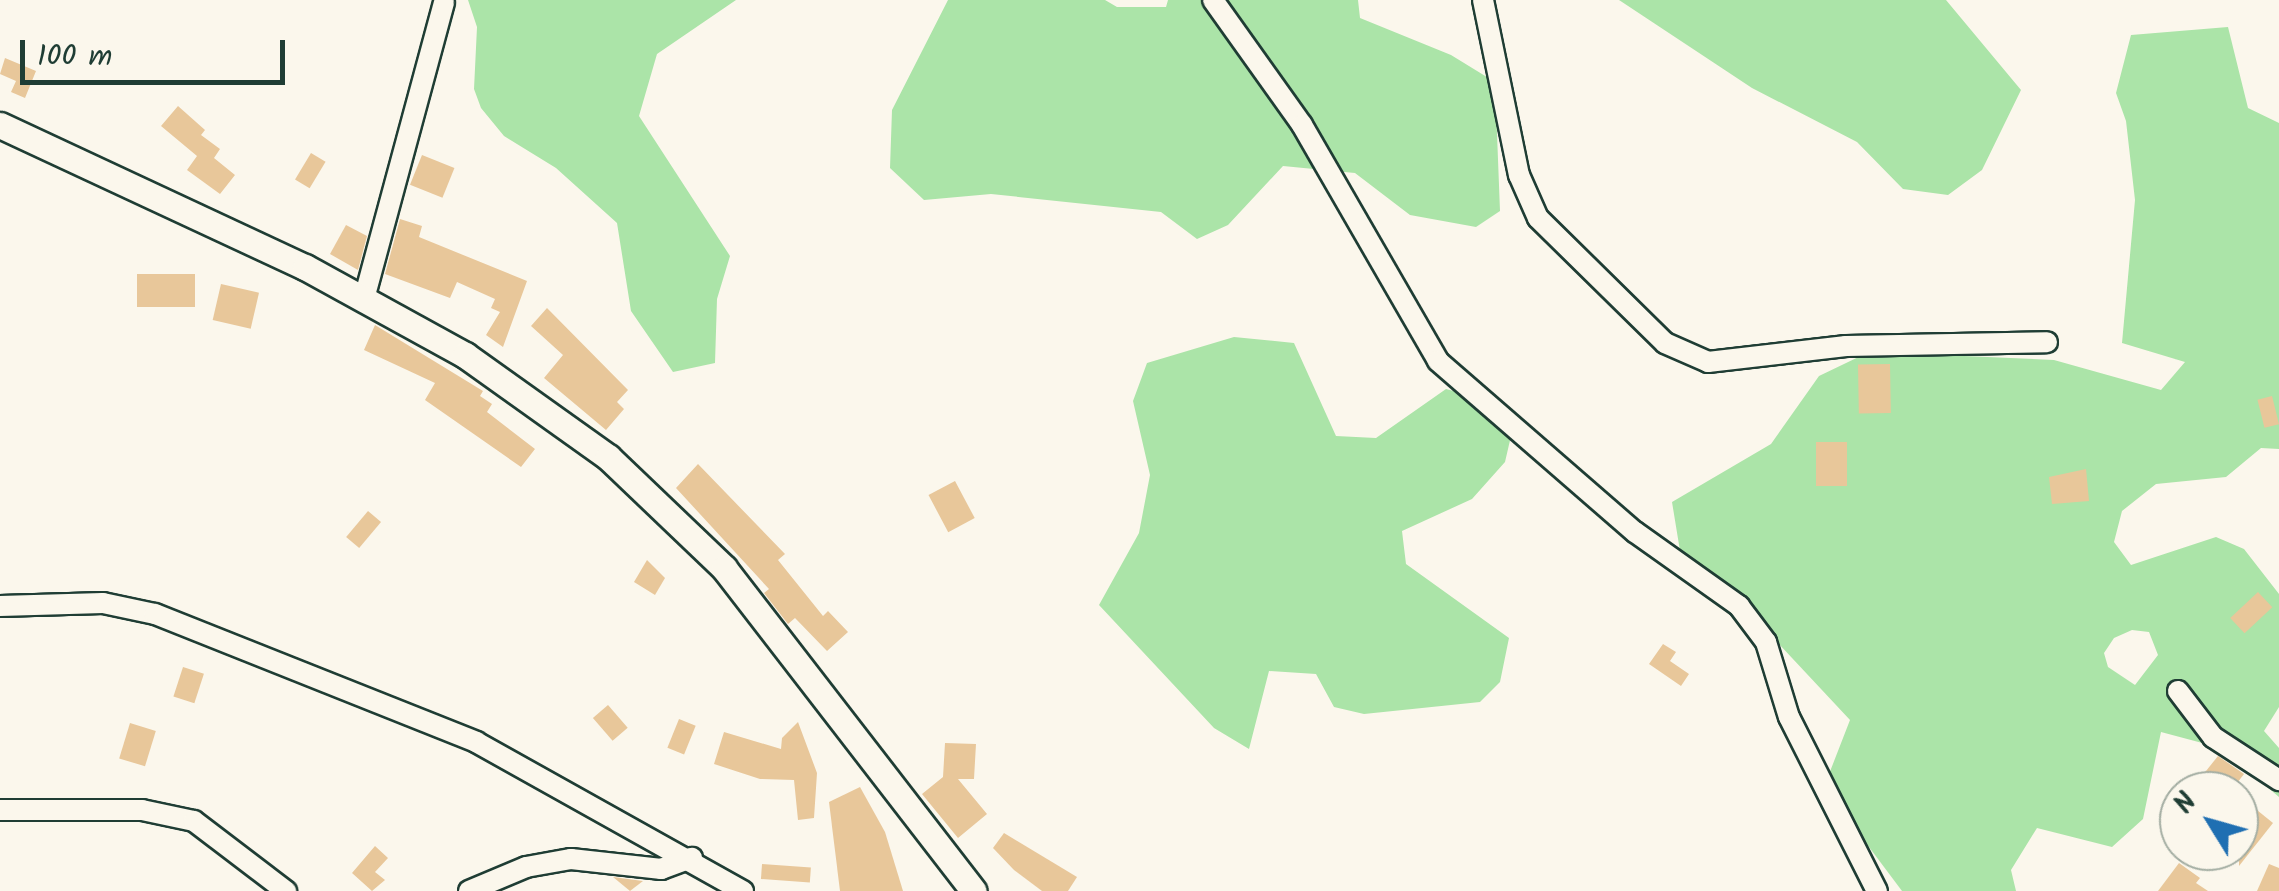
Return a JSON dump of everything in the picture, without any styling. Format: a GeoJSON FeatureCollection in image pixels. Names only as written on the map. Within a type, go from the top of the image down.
{"type":"FeatureCollection","features":[{"type":"Feature","properties":{"kind":"street"},"geometry":{"type":"LineString","coordinates":[[1214,0],[1302,125],[1438,361],[1635,532],[1739,606],[1766,642],[1789,718],[1877,891]]}},
{"type":"Feature","properties":{"kind":"street"},"geometry":{"type":"LineString","coordinates":[[1483,0],[1519,176],[1538,218],[1665,343],[1708,362],[1846,346],[2047,342]]}},
{"type":"Feature","properties":{"kind":"street"},"geometry":{"type":"LineString","coordinates":[[364,299],[444,3]]}},
{"type":"Feature","properties":{"kind":"street"},"geometry":{"type":"LineString","coordinates":[[0,125],[190,209],[364,299],[465,355],[608,458],[680,522],[724,568],[974,891]]}},
{"type":"Feature","properties":{"kind":"street"},"geometry":{"type":"LineString","coordinates":[[0,606],[103,603],[155,614],[476,742],[692,858],[743,891]]}},
{"type":"Feature","properties":{"kind":"street"},"geometry":{"type":"LineString","coordinates":[[2178,692],[2213,737],[2279,780]]}},
{"type":"Feature","properties":{"kind":"street"},"geometry":{"type":"LineString","coordinates":[[0,810],[142,810],[194,822],[286,891]]}},
{"type":"Feature","properties":{"kind":"street"},"geometry":{"type":"LineString","coordinates":[[470,891],[526,867],[571,858],[661,869],[692,858]]}},
{"type":"Feature","properties":{"kind":"green space"},"geometry":{"type":"Polygon","coordinates":[[[468,0],[736,0],[657,54],[639,116],[730,256],[717,299],[715,363],[673,372],[631,311],[617,223],[556,168],[504,136],[481,108],[474,89],[477,27],[468,0]]]}},
{"type":"Feature","properties":{"kind":"green space"},"geometry":{"type":"Polygon","coordinates":[[[948,0],[1105,0],[1117,7],[1166,7],[1168,0],[1358,0],[1360,18],[1451,55],[1495,82],[1500,211],[1476,227],[1410,215],[1355,173],[1283,166],[1228,225],[1197,239],[1161,212],[991,194],[924,200],[890,168],[892,110],[948,0]]]}},
{"type":"Feature","properties":{"kind":"green space"},"geometry":{"type":"Polygon","coordinates":[[[1619,0],[1946,0],[2021,90],[1982,170],[1948,195],[1903,189],[1857,142],[1752,88],[1619,0]]]}},
{"type":"Feature","properties":{"kind":"green space"},"geometry":{"type":"Polygon","coordinates":[[[2228,27],[2248,108],[2279,123],[2279,449],[2261,448],[2226,477],[2156,484],[2122,511],[2114,542],[2131,565],[2216,537],[2244,549],[2279,594],[2279,707],[2264,731],[2279,748],[2279,797],[2259,780],[2259,771],[2248,771],[2221,748],[2161,732],[2143,819],[2112,847],[2037,828],[2011,870],[2016,891],[1902,891],[1824,787],[1850,720],[1737,599],[1681,557],[1672,502],[1771,444],[1819,376],[1896,339],[1964,356],[2054,360],[2161,390],[2185,362],[2122,343],[2135,200],[2126,121],[2116,93],[2131,35],[2228,27]],[[2132,630],[2114,638],[2104,653],[2108,667],[2135,685],[2158,655],[2149,632],[2132,630]]]}},
{"type":"Feature","properties":{"kind":"green space"},"geometry":{"type":"Polygon","coordinates":[[[1234,337],[1294,343],[1336,436],[1376,438],[1446,389],[1495,402],[1514,423],[1505,462],[1472,499],[1402,531],[1406,564],[1509,638],[1500,682],[1480,702],[1364,714],[1334,707],[1316,674],[1269,671],[1249,749],[1214,728],[1099,605],[1139,533],[1150,475],[1133,401],[1147,363],[1234,337]]]}},
{"type":"Feature","properties":{"kind":"building"},"geometry":{"type":"Polygon","coordinates":[[[5,58],[36,71],[25,98],[11,92],[16,81],[0,74],[5,58]]]}},
{"type":"Feature","properties":{"kind":"building"},"geometry":{"type":"Polygon","coordinates":[[[178,106],[205,130],[201,135],[220,149],[214,158],[235,175],[220,194],[187,170],[197,156],[161,126],[178,106]]]}},
{"type":"Feature","properties":{"kind":"building"},"geometry":{"type":"Polygon","coordinates":[[[311,153],[326,162],[310,188],[295,180],[311,153]]]}},
{"type":"Feature","properties":{"kind":"building"},"geometry":{"type":"Polygon","coordinates":[[[422,155],[454,168],[442,198],[410,185],[422,155]]]}},
{"type":"Feature","properties":{"kind":"building"},"geometry":{"type":"Polygon","coordinates":[[[400,219],[422,226],[419,237],[527,281],[503,347],[486,335],[500,312],[491,308],[495,299],[457,282],[450,298],[385,274],[400,219]]]}},
{"type":"Feature","properties":{"kind":"building"},"geometry":{"type":"Polygon","coordinates":[[[346,225],[367,236],[358,270],[330,254],[346,225]]]}},
{"type":"Feature","properties":{"kind":"building"},"geometry":{"type":"Polygon","coordinates":[[[137,274],[195,274],[195,307],[137,307],[137,274]]]}},
{"type":"Feature","properties":{"kind":"building"},"geometry":{"type":"Polygon","coordinates":[[[221,284],[259,293],[251,329],[213,320],[221,284]]]}},
{"type":"Feature","properties":{"kind":"building"},"geometry":{"type":"Polygon","coordinates":[[[547,308],[628,390],[617,402],[624,409],[606,430],[544,378],[563,355],[531,326],[547,308]]]}},
{"type":"Feature","properties":{"kind":"building"},"geometry":{"type":"Polygon","coordinates":[[[375,325],[483,391],[480,396],[492,404],[487,412],[535,449],[521,467],[425,400],[435,383],[364,350],[375,325]]]}},
{"type":"Feature","properties":{"kind":"building"},"geometry":{"type":"Polygon","coordinates":[[[1890,364],[1891,413],[1859,414],[1858,365],[1890,364]]]}},
{"type":"Feature","properties":{"kind":"building"},"geometry":{"type":"Polygon","coordinates":[[[2272,396],[2279,424],[2264,428],[2257,400],[2272,396]]]}},
{"type":"Feature","properties":{"kind":"building"},"geometry":{"type":"Polygon","coordinates":[[[1816,442],[1847,442],[1847,486],[1816,486],[1816,442]]]}},
{"type":"Feature","properties":{"kind":"building"},"geometry":{"type":"Polygon","coordinates":[[[698,464],[785,554],[778,560],[823,616],[828,611],[848,632],[827,651],[795,618],[788,624],[764,593],[769,589],[676,488],[698,464]]]}},
{"type":"Feature","properties":{"kind":"building"},"geometry":{"type":"Polygon","coordinates":[[[2086,469],[2089,501],[2052,504],[2049,477],[2086,469]]]}},
{"type":"Feature","properties":{"kind":"building"},"geometry":{"type":"Polygon","coordinates":[[[955,481],[975,518],[948,532],[929,495],[955,481]]]}},
{"type":"Feature","properties":{"kind":"building"},"geometry":{"type":"Polygon","coordinates":[[[368,511],[381,522],[359,548],[346,537],[368,511]]]}},
{"type":"Feature","properties":{"kind":"building"},"geometry":{"type":"Polygon","coordinates":[[[647,560],[665,578],[655,595],[634,582],[647,560]]]}},
{"type":"Feature","properties":{"kind":"building"},"geometry":{"type":"Polygon","coordinates":[[[2258,592],[2272,607],[2245,633],[2230,618],[2258,592]]]}},
{"type":"Feature","properties":{"kind":"building"},"geometry":{"type":"Polygon","coordinates":[[[1663,644],[1676,652],[1670,661],[1689,674],[1681,686],[1649,664],[1663,644]]]}},
{"type":"Feature","properties":{"kind":"building"},"geometry":{"type":"Polygon","coordinates":[[[183,667],[204,674],[194,703],[173,696],[183,667]]]}},
{"type":"Feature","properties":{"kind":"building"},"geometry":{"type":"Polygon","coordinates":[[[608,705],[628,728],[613,741],[593,718],[608,705]]]}},
{"type":"Feature","properties":{"kind":"building"},"geometry":{"type":"Polygon","coordinates":[[[679,719],[696,726],[684,754],[667,748],[679,719]]]}},
{"type":"Feature","properties":{"kind":"building"},"geometry":{"type":"Polygon","coordinates":[[[798,722],[817,773],[814,818],[798,820],[794,780],[760,779],[714,764],[724,732],[781,749],[782,738],[798,722]]]}},
{"type":"Feature","properties":{"kind":"building"},"geometry":{"type":"Polygon","coordinates":[[[130,723],[156,731],[145,766],[119,758],[130,723]]]}},
{"type":"Feature","properties":{"kind":"building"},"geometry":{"type":"Polygon","coordinates":[[[945,743],[976,744],[974,779],[958,779],[987,814],[958,838],[922,794],[943,777],[945,743]]]}},
{"type":"Feature","properties":{"kind":"building"},"geometry":{"type":"Polygon","coordinates":[[[2218,756],[2240,771],[2206,771],[2218,756]]]}},
{"type":"Feature","properties":{"kind":"building"},"geometry":{"type":"Polygon","coordinates":[[[860,787],[885,832],[903,891],[840,891],[829,802],[860,787]]]}},
{"type":"Feature","properties":{"kind":"building"},"geometry":{"type":"Polygon","coordinates":[[[2259,812],[2273,823],[2259,841],[2259,812]]]}},
{"type":"Feature","properties":{"kind":"building"},"geometry":{"type":"Polygon","coordinates":[[[1004,833],[1077,877],[1068,891],[1042,891],[1014,870],[993,848],[1004,833]]]}},
{"type":"Feature","properties":{"kind":"building"},"geometry":{"type":"Polygon","coordinates":[[[375,846],[388,858],[375,872],[385,880],[372,891],[352,873],[375,846]]]}},
{"type":"Feature","properties":{"kind":"building"},"geometry":{"type":"Polygon","coordinates":[[[762,864],[811,867],[810,882],[761,879],[762,864]]]}},
{"type":"Feature","properties":{"kind":"building"},"geometry":{"type":"Polygon","coordinates":[[[2269,864],[2279,868],[2279,891],[2257,891],[2269,864]]]}},
{"type":"Feature","properties":{"kind":"building"},"geometry":{"type":"Polygon","coordinates":[[[2173,871],[2190,871],[2200,878],[2196,883],[2208,891],[2158,891],[2173,871]]]}},
{"type":"Feature","properties":{"kind":"building"},"geometry":{"type":"Polygon","coordinates":[[[613,877],[643,881],[630,891],[613,877]]]}}]}
